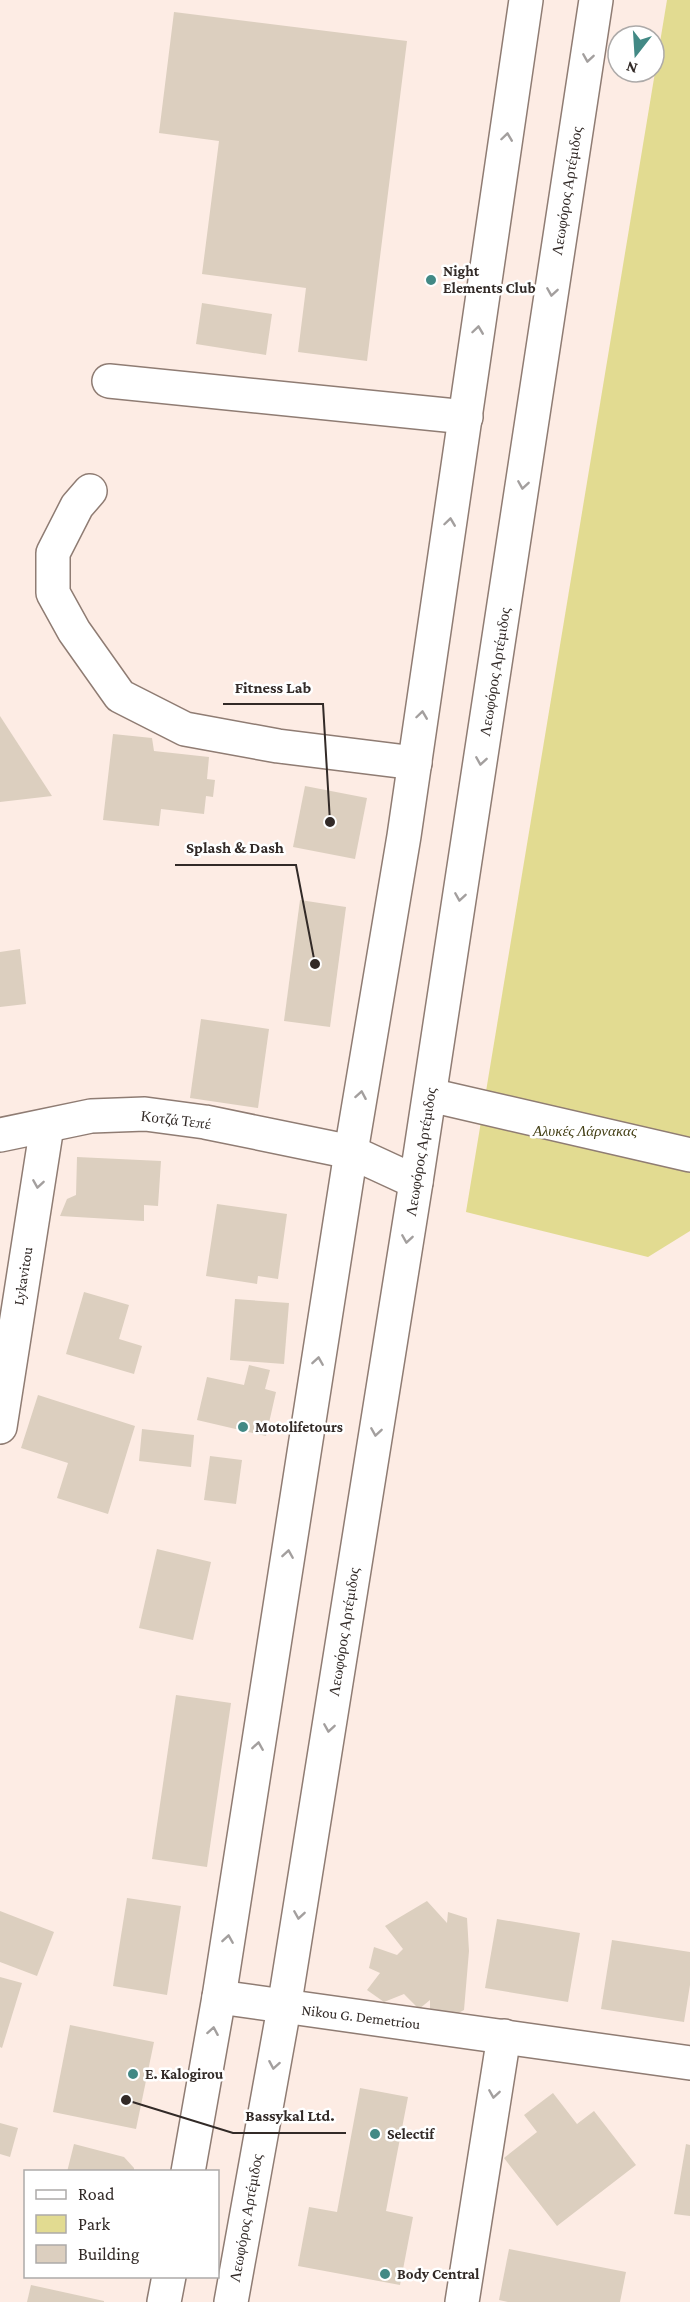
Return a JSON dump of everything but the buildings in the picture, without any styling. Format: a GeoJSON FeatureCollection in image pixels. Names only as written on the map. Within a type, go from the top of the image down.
{"type":"FeatureCollection","features":[{"type":"Feature","properties":{"kind":"main road"},"geometry":{"type":"LineString","coordinates":[[188,2170],[219,1997],[351,1152],[415,763],[526,0]]}},
{"type":"Feature","properties":{"kind":"main road","name":"Λεωφόρος Αρτέμιδος"},"geometry":{"type":"LineString","coordinates":[[231,2302],[284,2007],[430,1095],[596,0]]}},
{"type":"Feature","properties":{"kind":"main road"},"geometry":{"type":"LineString","coordinates":[[109,381],[466,417]]}},
{"type":"Feature","properties":{"kind":"main road"},"geometry":{"type":"LineString","coordinates":[[90,491],[77,506],[53,553],[53,593],[74,631],[120,696],[185,729],[278,746],[415,763]]}},
{"type":"Feature","properties":{"kind":"main road"},"geometry":{"type":"LineString","coordinates":[[430,1095],[690,1155]]}},
{"type":"Feature","properties":{"kind":"main road","name":"Κοτζά Τεπέ"},"geometry":{"type":"LineString","coordinates":[[0,1135],[91,1116],[145,1114],[205,1122],[351,1152],[416,1182]]}},
{"type":"Feature","properties":{"kind":"main road","name":"Lykavitou"},"geometry":{"type":"LineString","coordinates":[[0,1427],[47,1126]]}},
{"type":"Feature","properties":{"kind":"main road","name":"Nikou G. Demetriou"},"geometry":{"type":"LineString","coordinates":[[219,1997],[690,2062]]}},
{"type":"Feature","properties":{"kind":"main road"},"geometry":{"type":"LineString","coordinates":[[462,2302],[504,2036]]}},
{"type":"Feature","properties":{"kind":"main road"},"geometry":{"type":"LineString","coordinates":[[164,2302],[169,2278]]}},
{"type":"Feature","properties":{"kind":"green space","name":"Αλυκές Λάρνακας"},"geometry":{"type":"Polygon","coordinates":[[[667,0],[690,0],[690,1231],[648,1257],[466,1212],[653,84],[666,84],[666,24],[663,24],[667,0]]]}},
{"type":"Feature","properties":{"kind":"place","name":"Night Elements Club"},"geometry":{"type":"Point","coordinates":[431,280]}},
{"type":"Feature","properties":{"kind":"place","name":"Fitness Lab"},"geometry":{"type":"Point","coordinates":[330,822]}},
{"type":"Feature","properties":{"kind":"place","name":"Splash & Dash"},"geometry":{"type":"Point","coordinates":[315,964]}},
{"type":"Feature","properties":{"kind":"place","name":"Motolifetours"},"geometry":{"type":"Point","coordinates":[243,1427]}},
{"type":"Feature","properties":{"kind":"place","name":"E. Kalogirou"},"geometry":{"type":"Point","coordinates":[133,2074]}},
{"type":"Feature","properties":{"kind":"place","name":"Bassykal Ltd."},"geometry":{"type":"Point","coordinates":[126,2100]}},
{"type":"Feature","properties":{"kind":"place","name":"Selectif"},"geometry":{"type":"Point","coordinates":[375,2134]}},
{"type":"Feature","properties":{"kind":"place","name":"Body Central"},"geometry":{"type":"Point","coordinates":[385,2274]}}]}
